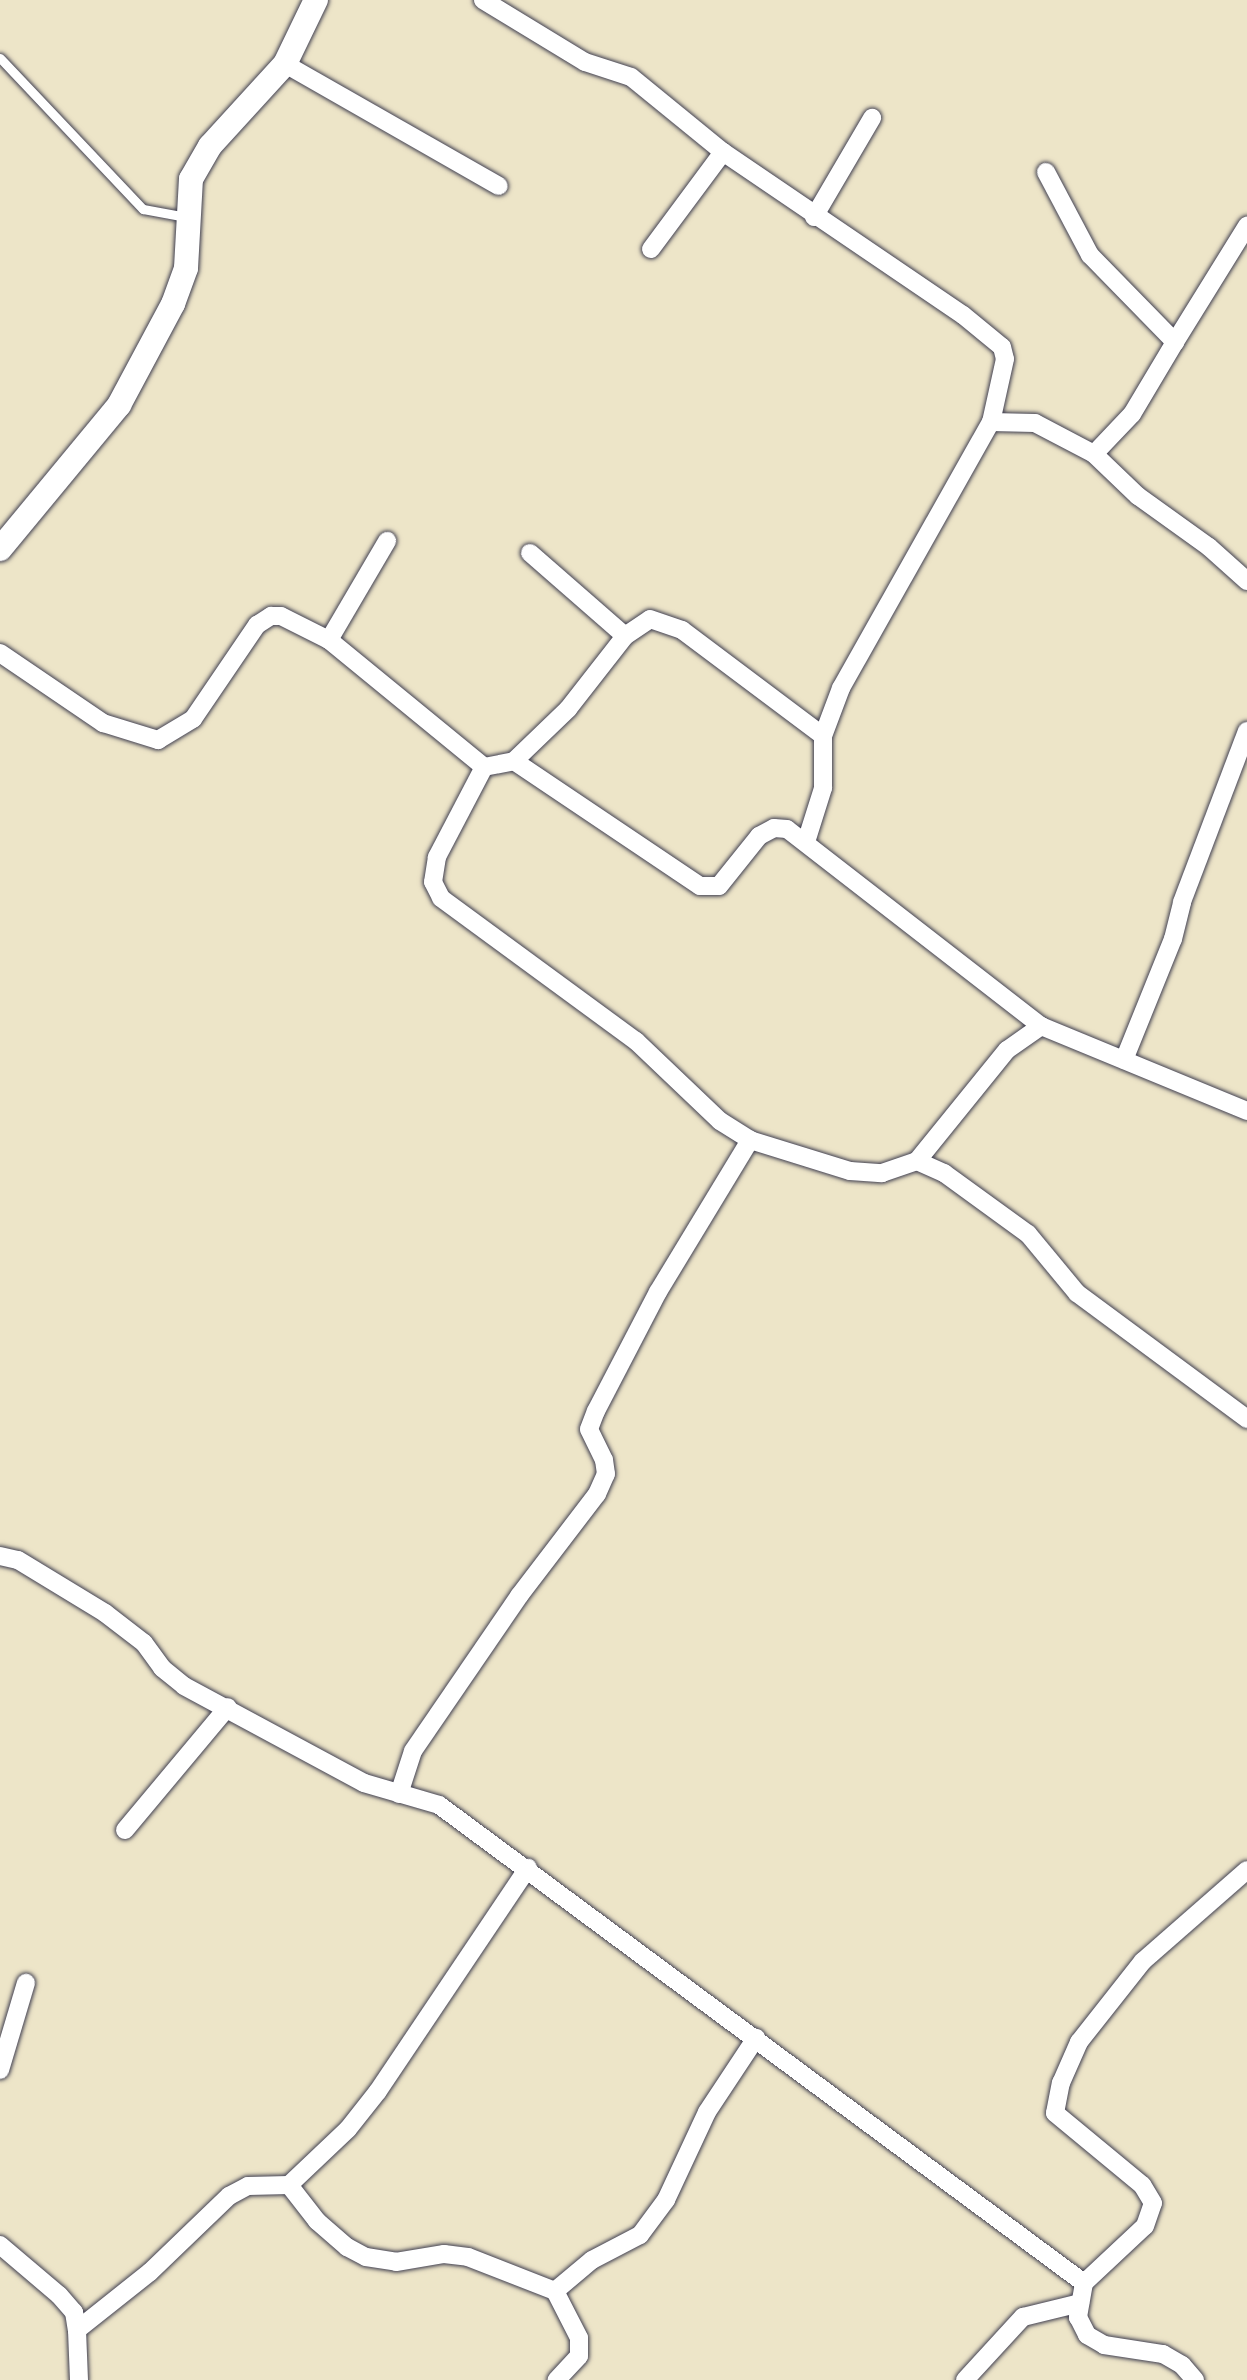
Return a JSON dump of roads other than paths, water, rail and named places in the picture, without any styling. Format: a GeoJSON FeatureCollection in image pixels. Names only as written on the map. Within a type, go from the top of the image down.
{"type":"FeatureCollection","features":[{"type":"Feature","properties":{"kind":"street"},"geometry":{"type":"LineString","coordinates":[[0,549],[119,405],[173,304],[186,268],[191,217],[191,179],[210,146],[285,64],[316,0]]}},
{"type":"Feature","properties":{"kind":"street"},"geometry":{"type":"LineString","coordinates":[[483,0],[585,62],[631,77],[723,152],[814,217],[963,315],[1002,347],[1005,359],[991,422],[876,618],[841,688],[823,736],[823,788],[806,842]]}},
{"type":"Feature","properties":{"kind":"street"},"geometry":{"type":"LineString","coordinates":[[285,64],[499,186]]}},
{"type":"Feature","properties":{"kind":"street"},"geometry":{"type":"LineString","coordinates":[[814,217],[872,118]]}},
{"type":"Feature","properties":{"kind":"street"},"geometry":{"type":"LineString","coordinates":[[651,249],[723,152]]}},
{"type":"Feature","properties":{"kind":"street"},"geometry":{"type":"LineString","coordinates":[[1046,172],[1090,255],[1175,342]]}},
{"type":"Feature","properties":{"kind":"street"},"geometry":{"type":"LineString","coordinates":[[1094,454],[1132,415],[1247,226]]}},
{"type":"Feature","properties":{"kind":"street"},"geometry":{"type":"LineString","coordinates":[[991,422],[1035,423],[1094,454],[1138,496],[1209,547],[1247,581]]}},
{"type":"Feature","properties":{"kind":"street"},"geometry":{"type":"LineString","coordinates":[[329,640],[387,541]]}},
{"type":"Feature","properties":{"kind":"street"},"geometry":{"type":"LineString","coordinates":[[530,553],[625,636]]}},
{"type":"Feature","properties":{"kind":"street"},"geometry":{"type":"LineString","coordinates":[[0,653],[103,723],[158,740],[193,719],[257,625],[271,616],[296,622],[329,640],[484,767]]}},
{"type":"Feature","properties":{"kind":"street"},"geometry":{"type":"LineString","coordinates":[[484,767],[514,761],[568,709],[625,636],[650,619],[671,623],[823,736]]}},
{"type":"Feature","properties":{"kind":"street"},"geometry":{"type":"LineString","coordinates":[[1124,1060],[1173,939],[1182,902],[1247,731]]}},
{"type":"Feature","properties":{"kind":"street"},"geometry":{"type":"LineString","coordinates":[[514,761],[700,886],[719,886],[759,836],[774,828],[787,829],[867,895],[1041,1027],[1247,1111]]}},
{"type":"Feature","properties":{"kind":"street"},"geometry":{"type":"LineString","coordinates":[[484,767],[438,857],[433,882],[441,898],[636,1041],[720,1121],[750,1140],[850,1171],[881,1173],[918,1161],[1007,1050],[1041,1027]]}},
{"type":"Feature","properties":{"kind":"street"},"geometry":{"type":"LineString","coordinates":[[399,1794],[412,1751],[597,1494],[606,1474],[604,1460],[590,1440],[589,1429],[596,1411],[658,1292],[750,1140]]}},
{"type":"Feature","properties":{"kind":"street"},"geometry":{"type":"LineString","coordinates":[[918,1161],[953,1179],[1028,1234],[1077,1293],[1247,1419]]}},
{"type":"Feature","properties":{"kind":"street"},"geometry":{"type":"LineString","coordinates":[[0,1556],[18,1560],[105,1613],[144,1643],[162,1668],[184,1686],[228,1707],[364,1783],[439,1805],[756,2038],[830,2099],[1084,2283]]}},
{"type":"Feature","properties":{"kind":"street"},"geometry":{"type":"LineString","coordinates":[[125,1830],[228,1707]]}},
{"type":"Feature","properties":{"kind":"street"},"geometry":{"type":"LineString","coordinates":[[76,2330],[150,2272],[229,2196],[248,2186],[289,2185],[348,2129],[378,2091],[528,1868]]}},
{"type":"Feature","properties":{"kind":"street"},"geometry":{"type":"LineString","coordinates":[[1195,2380],[1182,2365],[1163,2354],[1104,2345],[1087,2335],[1078,2318],[1084,2283],[1145,2227],[1153,2203],[1142,2185],[1055,2113],[1061,2083],[1079,2042],[1143,1961],[1247,1870]]}},
{"type":"Feature","properties":{"kind":"street"},"geometry":{"type":"LineString","coordinates":[[0,2070],[26,1983]]}},
{"type":"Feature","properties":{"kind":"street"},"geometry":{"type":"LineString","coordinates":[[555,2291],[592,2260],[640,2235],[666,2200],[707,2112],[756,2038]]}},
{"type":"Feature","properties":{"kind":"street"},"geometry":{"type":"LineString","coordinates":[[289,2185],[317,2221],[347,2247],[366,2257],[396,2262],[443,2254],[468,2258],[555,2291],[579,2338],[579,2356],[557,2380]]}},
{"type":"Feature","properties":{"kind":"street"},"geometry":{"type":"LineString","coordinates":[[0,2245],[59,2295],[74,2312],[79,2380]]}},
{"type":"Feature","properties":{"kind":"street"},"geometry":{"type":"LineString","coordinates":[[965,2380],[1023,2317],[1080,2303]]}},
{"type":"Feature","properties":{"kind":"lane"},"geometry":{"type":"LineString","coordinates":[[0,58],[143,209],[191,217]]}}]}
